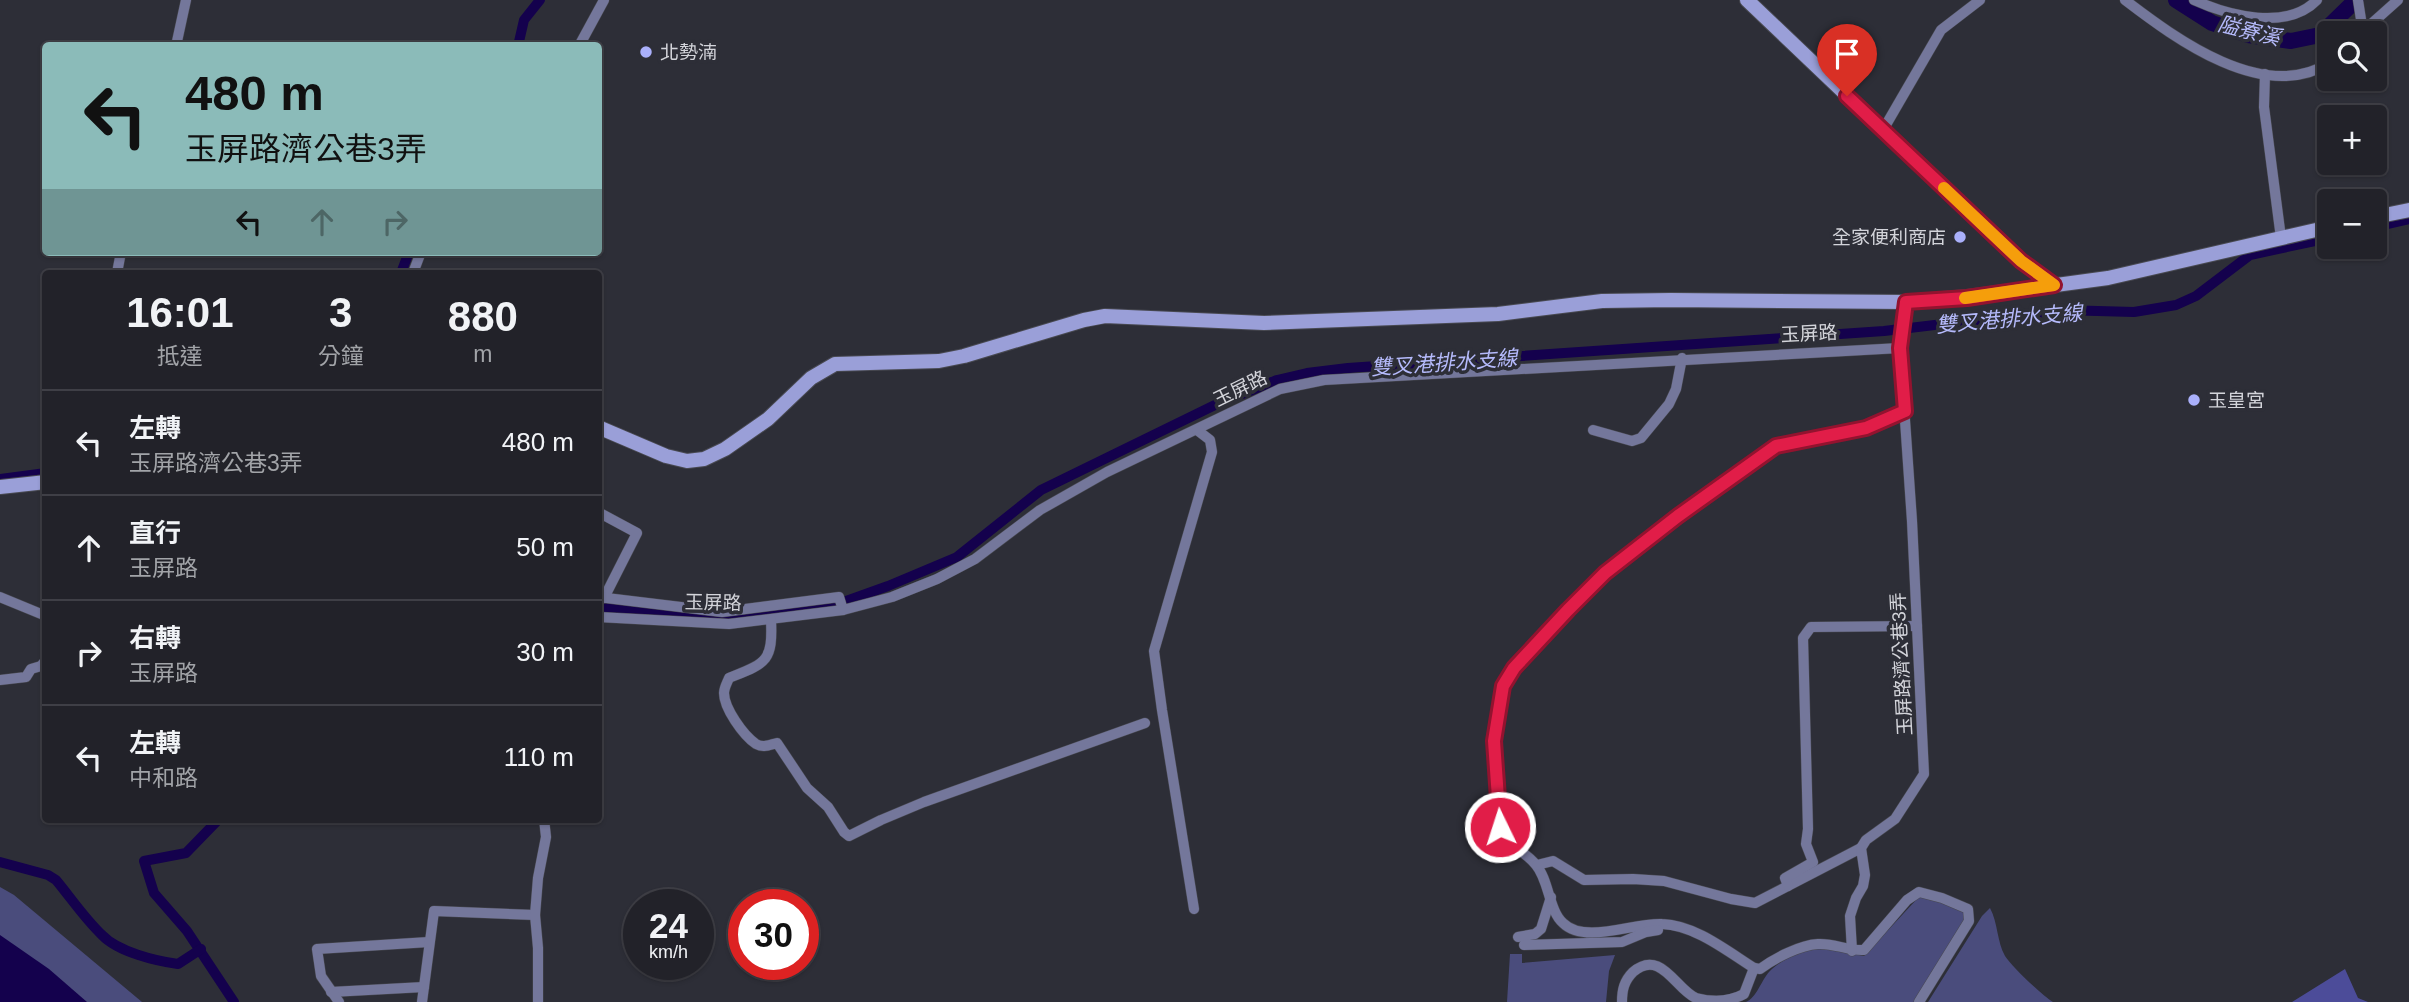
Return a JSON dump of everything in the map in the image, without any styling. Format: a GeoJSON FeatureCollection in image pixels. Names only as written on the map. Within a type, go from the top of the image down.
{"type":"FeatureCollection","features":[{"type":"Feature","properties":{"kind":"street"},"geometry":{"type":"LineString","coordinates":[[178,42],[186,0]]}},
{"type":"Feature","properties":{"kind":"street"},"geometry":{"type":"LineString","coordinates":[[581,42],[604,0]]}},
{"type":"Feature","properties":{"kind":"street"},"geometry":{"type":"LineString","coordinates":[[1747,0],[2021,261],[2054,285]]}},
{"type":"Feature","properties":{"kind":"street"},"geometry":{"type":"LineString","coordinates":[[1883,130],[1941,30],[1980,0]]}},
{"type":"Feature","properties":{"kind":"street"},"geometry":{"type":"LineString","coordinates":[[2125,0],[2193,47],[2232,66],[2265,74],[2304,74],[2317,68]]}},
{"type":"Feature","properties":{"kind":"street"},"geometry":{"type":"LineString","coordinates":[[2194,0],[2234,14],[2264,19],[2301,12],[2317,0]]}},
{"type":"Feature","properties":{"kind":"street"},"geometry":{"type":"LineString","coordinates":[[2358,0],[2362,21]]}},
{"type":"Feature","properties":{"kind":"street"},"geometry":{"type":"LineString","coordinates":[[2373,21],[2399,0]]}},
{"type":"Feature","properties":{"kind":"street"},"geometry":{"type":"LineString","coordinates":[[2265,74],[2264,107],[2281,237]]}},
{"type":"Feature","properties":{"kind":"street"},"geometry":{"type":"LineString","coordinates":[[2387,214],[2409,209]]}},
{"type":"Feature","properties":{"kind":"street","name":"玉屏路"},"geometry":{"type":"LineString","coordinates":[[602,429],[666,456],[687,461],[704,459],[725,449],[768,419],[811,378],[835,364],[939,361],[1104,316],[1265,323],[1498,314],[1602,302],[1906,302],[1967,298],[2108,278],[2317,230]]}},
{"type":"Feature","properties":{"kind":"street"},"geometry":{"type":"LineString","coordinates":[[1900,348],[1906,302]]}},
{"type":"Feature","properties":{"kind":"street","name":"玉屏路"},"geometry":{"type":"LineString","coordinates":[[602,617],[729,624],[843,610],[892,597],[937,579],[975,559],[1041,510],[1107,472],[1280,389],[1324,380],[1682,358],[1900,348]]}},
{"type":"Feature","properties":{"kind":"street","name":"玉屏路濟公巷3弄"},"geometry":{"type":"LineString","coordinates":[[1537,865],[1553,861],[1584,880],[1664,881],[1731,900],[1755,903],[1861,848],[1866,840],[1895,819],[1924,774],[1900,348]]}},
{"type":"Feature","properties":{"kind":"street"},"geometry":{"type":"LineString","coordinates":[[1593,430],[1632,441],[1641,438],[1669,404],[1676,389],[1682,358]]}},
{"type":"Feature","properties":{"kind":"street"},"geometry":{"type":"LineString","coordinates":[[1905,411],[1866,428],[1770,449],[1605,573],[1507,677],[1500,697],[1494,741],[1500,827],[1508,844],[1537,865],[1558,918],[1569,929],[1603,932],[1662,924],[1692,932],[1760,969],[1802,948],[1819,944],[1852,951],[1864,950],[1907,900],[1919,892],[1968,909],[1969,921],[1919,1002]]}},
{"type":"Feature","properties":{"kind":"street"},"geometry":{"type":"LineString","coordinates":[[1195,909],[1154,650],[1212,452],[1210,440],[1198,430]]}},
{"type":"Feature","properties":{"kind":"street"},"geometry":{"type":"LineString","coordinates":[[0,487],[42,482]]}},
{"type":"Feature","properties":{"kind":"street"},"geometry":{"type":"LineString","coordinates":[[602,514],[637,533],[602,595]]}},
{"type":"Feature","properties":{"kind":"street"},"geometry":{"type":"LineString","coordinates":[[0,597],[42,614]]}},
{"type":"Feature","properties":{"kind":"street"},"geometry":{"type":"LineString","coordinates":[[602,597],[722,612],[839,597],[843,610]]}},
{"type":"Feature","properties":{"kind":"street"},"geometry":{"type":"LineString","coordinates":[[771,620],[771,646],[766,659],[754,668],[729,678],[724,690],[726,704],[734,719],[756,744],[765,747],[777,743],[807,788],[828,807],[849,836],[924,802],[1145,723]]}},
{"type":"Feature","properties":{"kind":"street"},"geometry":{"type":"LineString","coordinates":[[1788,886],[1786,878],[1813,862],[1807,844],[1805,631],[1811,627],[1917,626]]}},
{"type":"Feature","properties":{"kind":"street"},"geometry":{"type":"LineString","coordinates":[[0,680],[26,677],[31,669],[42,665]]}},
{"type":"Feature","properties":{"kind":"street"},"geometry":{"type":"LineString","coordinates":[[538,1002],[535,915],[538,878],[546,837],[544,823]]}},
{"type":"Feature","properties":{"kind":"street"},"geometry":{"type":"LineString","coordinates":[[1852,951],[1850,916],[1865,875],[1861,848]]}},
{"type":"Feature","properties":{"kind":"street"},"geometry":{"type":"LineString","coordinates":[[1551,897],[1541,929],[1521,941],[1622,942],[1646,932],[1666,929],[1692,932]]}},
{"type":"Feature","properties":{"kind":"street"},"geometry":{"type":"LineString","coordinates":[[422,1002],[434,911],[535,915]]}},
{"type":"Feature","properties":{"kind":"street"},"geometry":{"type":"LineString","coordinates":[[339,1002],[321,976],[317,949],[429,942]]}},
{"type":"Feature","properties":{"kind":"street"},"geometry":{"type":"LineString","coordinates":[[1622,1002],[1625,981],[1645,966],[1656,966],[1665,970],[1686,993],[1698,999],[1725,1002],[1744,994],[1754,968]]}},
{"type":"Feature","properties":{"kind":"street"},"geometry":{"type":"LineString","coordinates":[[331,992],[424,987]]}},
{"type":"Feature","properties":{"kind":"shaded area"},"geometry":{"type":"Polygon","coordinates":[[[0,887],[14,895],[142,1002],[0,1002],[0,887]]]}},
{"type":"Feature","properties":{"kind":"shaded area"},"geometry":{"type":"Polygon","coordinates":[[[1924,896],[1968,913],[1919,1002],[1746,1002],[1769,972],[1798,954],[1831,948],[1864,956],[1917,899],[1924,896]]]}},
{"type":"Feature","properties":{"kind":"shaded area"},"geometry":{"type":"Polygon","coordinates":[[[1990,908],[2005,956],[2028,981],[2053,1002],[1928,1002],[1982,916],[1990,908]]]}},
{"type":"Feature","properties":{"kind":"shaded area"},"geometry":{"type":"Polygon","coordinates":[[[0,935],[49,969],[87,1002],[0,1002],[0,935]]]}},
{"type":"Feature","properties":{"kind":"shaded area"},"geometry":{"type":"Polygon","coordinates":[[[1510,954],[1522,954],[1522,963],[1615,955],[1609,971],[1606,1002],[1507,1002],[1510,954]]]}},
{"type":"Feature","properties":{"kind":"shaded area"},"geometry":{"type":"Polygon","coordinates":[[[2345,969],[2358,998],[2368,1002],[2292,1002],[2345,969]]]}},
{"type":"Feature","properties":{"kind":"waterway"},"geometry":{"type":"LineString","coordinates":[[519,42],[524,20],[540,0]]}},
{"type":"Feature","properties":{"kind":"waterway","name":"隘寮溪"},"geometry":{"type":"LineString","coordinates":[[2176,0],[2212,23],[2248,35],[2291,41],[2320,35],[2356,0]]}},
{"type":"Feature","properties":{"kind":"waterway","name":"雙叉港排水支線"},"geometry":{"type":"LineString","coordinates":[[2387,224],[2409,219]]}},
{"type":"Feature","properties":{"kind":"waterway","name":"雙叉港排水支線"},"geometry":{"type":"LineString","coordinates":[[602,607],[716,618],[751,617],[835,605],[957,557],[1041,490],[1217,404],[1277,380],[1307,373],[1884,331],[2061,310],[2134,312],[2176,305],[2196,296],[2250,255],[2317,241]]}},
{"type":"Feature","properties":{"kind":"waterway"},"geometry":{"type":"LineString","coordinates":[[402,270],[407,256]]}},
{"type":"Feature","properties":{"kind":"waterway"},"geometry":{"type":"LineString","coordinates":[[0,479],[42,474]]}},
{"type":"Feature","properties":{"kind":"waterway"},"geometry":{"type":"LineString","coordinates":[[215,823],[186,853],[144,861],[154,893],[187,931],[234,1002]]}},
{"type":"Feature","properties":{"kind":"waterway"},"geometry":{"type":"LineString","coordinates":[[0,862],[48,875],[56,880],[102,935],[127,951],[178,964],[201,949]]}},
{"type":"Feature","properties":{"kind":"slow traffic"},"geometry":{"type":"LineString","coordinates":[[1944,188],[2021,261],[2054,285],[1965,298]]}},
{"type":"Feature","properties":{"kind":"place","name":"北勢湳"},"geometry":{"type":"Point","coordinates":[646,52]}},
{"type":"Feature","properties":{"kind":"place","name":"全家便利商店"},"geometry":{"type":"Point","coordinates":[1960,237]}},
{"type":"Feature","properties":{"kind":"place","name":"玉皇宮"},"geometry":{"type":"Point","coordinates":[2194,400]}},
{"type":"Feature","properties":{"kind":"route"},"geometry":{"type":"LineString","coordinates":[[1500,827],[1494,741],[1503,686],[1514,668],[1595,582],[1678,516],[1776,446],[1866,428],[1905,411],[1900,348],[1906,302],[1967,298],[2054,285],[2021,261],[1847,96]]}}]}
